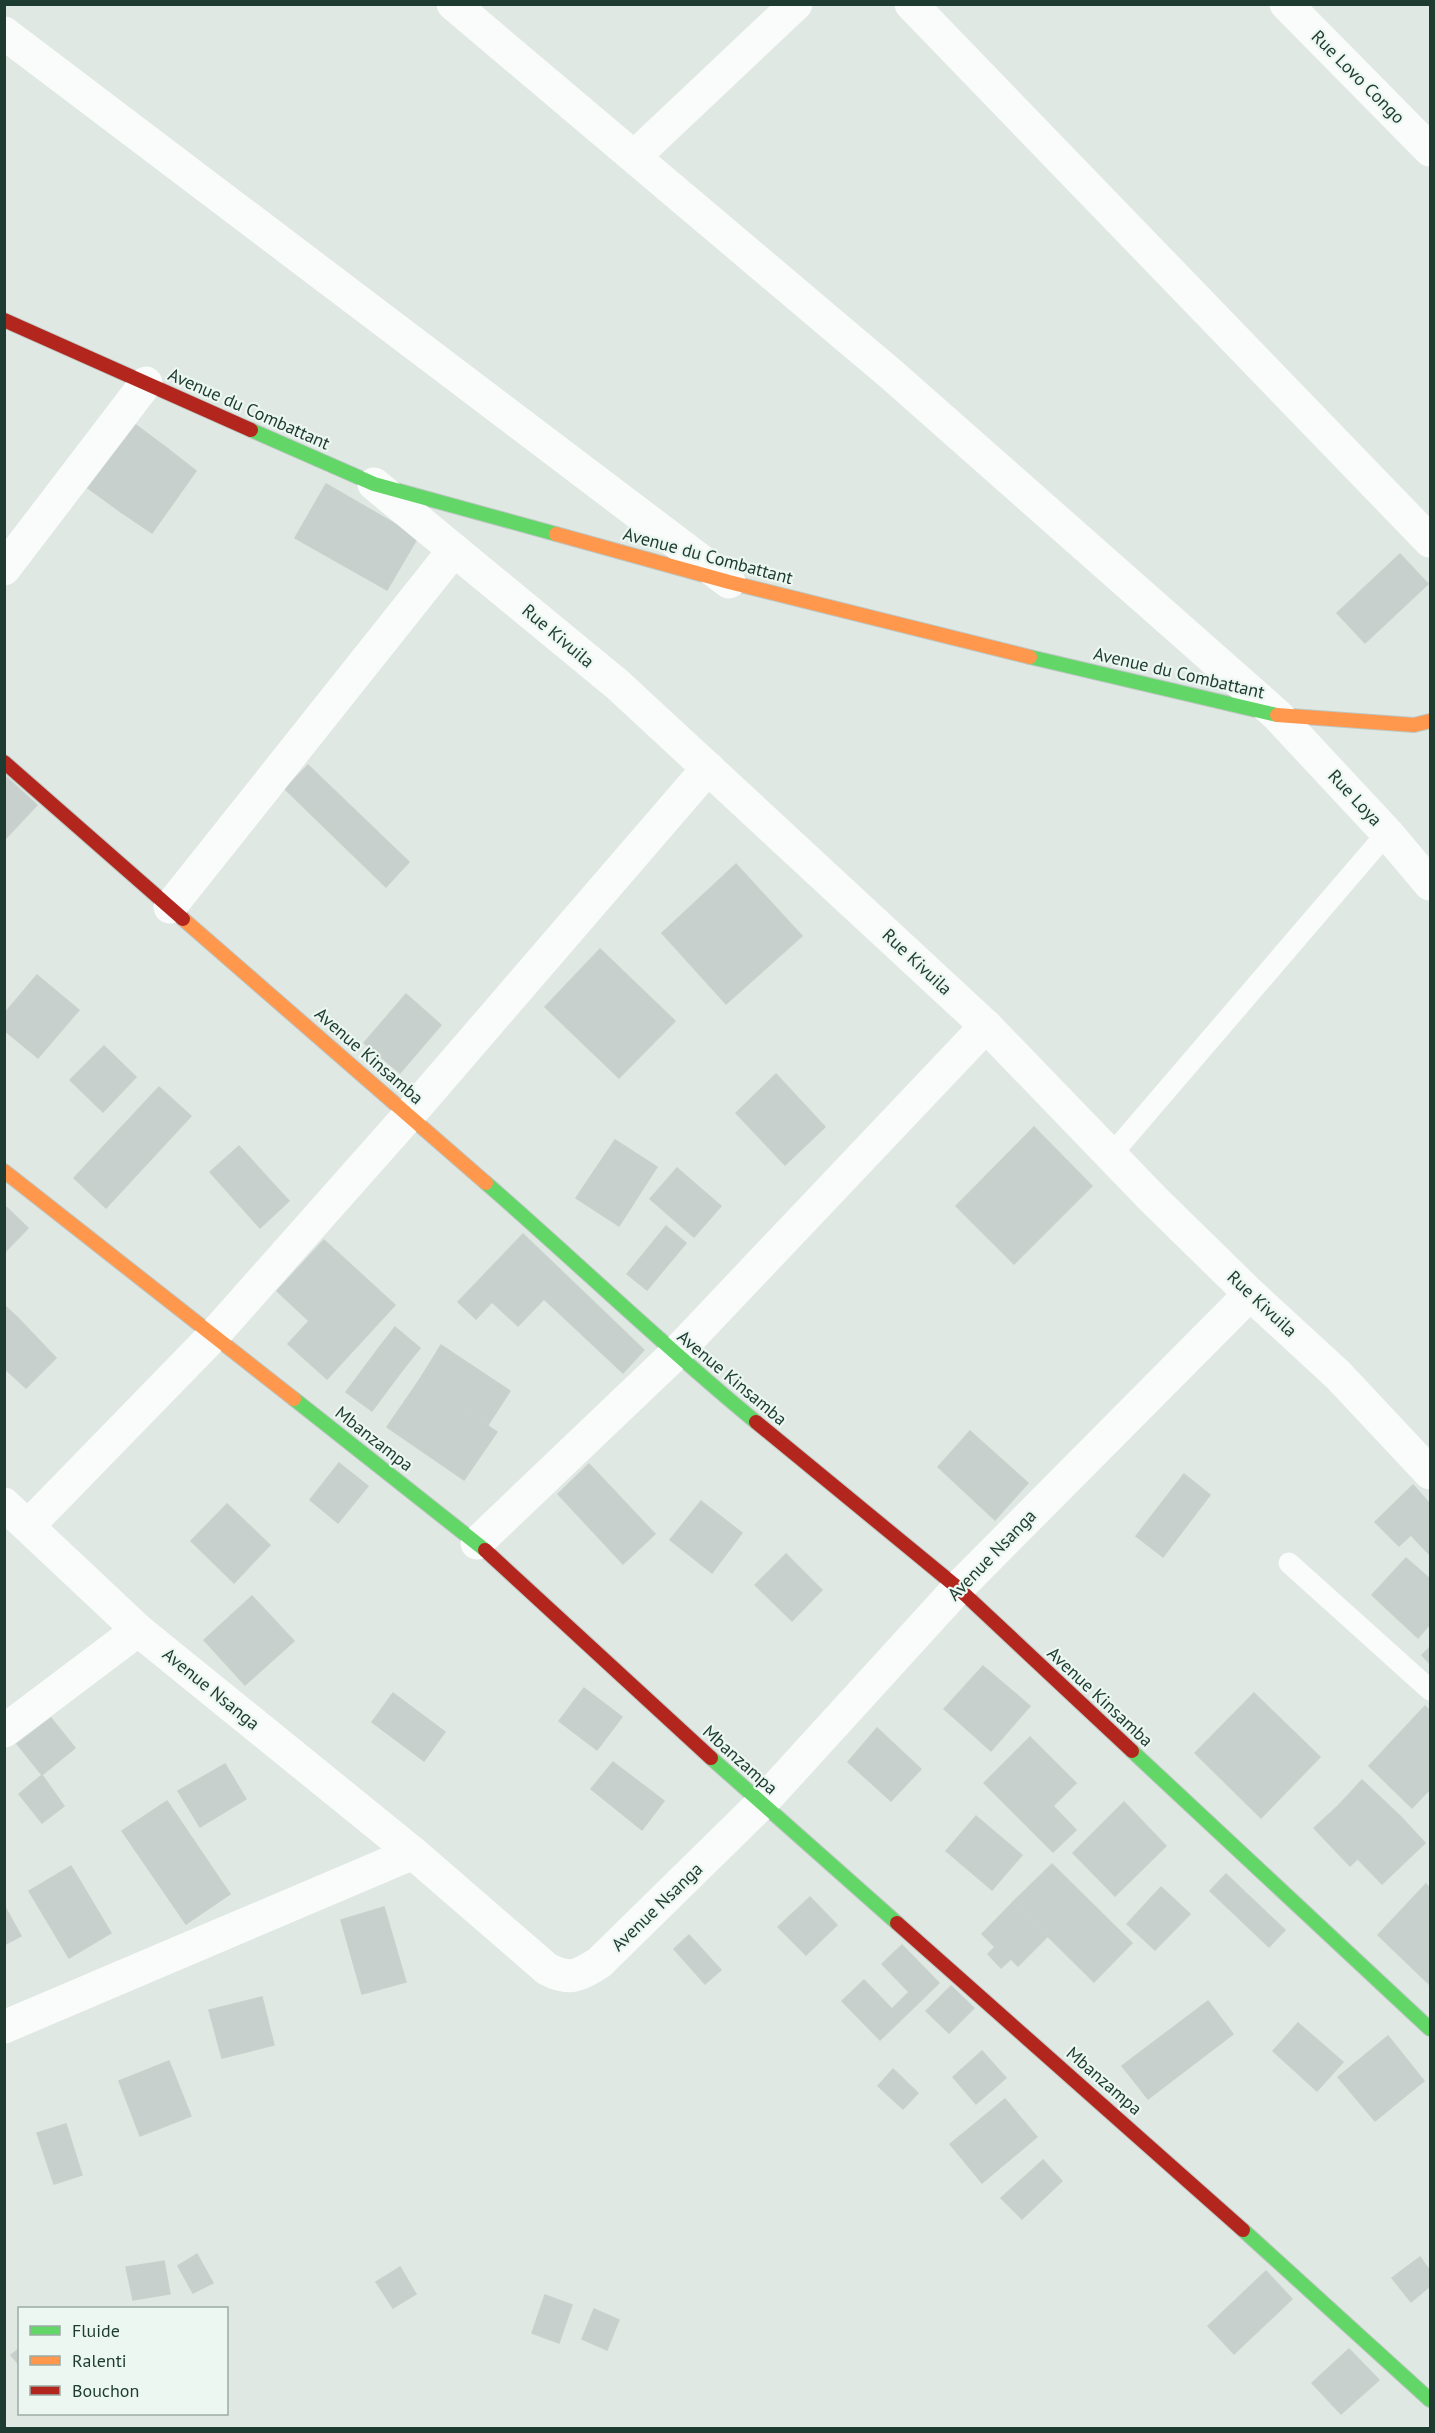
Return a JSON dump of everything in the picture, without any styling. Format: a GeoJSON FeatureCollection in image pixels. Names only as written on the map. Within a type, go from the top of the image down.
{"type":"FeatureCollection","features":[{"type":"Feature","properties":{"kind":"street","name":"Rue Loya"},"geometry":{"type":"LineString","coordinates":[[453,4],[901,383],[1277,714],[1388,833],[1431,884]]}},
{"type":"Feature","properties":{"kind":"street"},"geometry":{"type":"LineString","coordinates":[[635,156],[796,4]]}},
{"type":"Feature","properties":{"kind":"street"},"geometry":{"type":"LineString","coordinates":[[911,4],[1431,541]]}},
{"type":"Feature","properties":{"kind":"street","name":"Rue Lovo Congo"},"geometry":{"type":"LineString","coordinates":[[1286,4],[1431,150]]}},
{"type":"Feature","properties":{"kind":"street"},"geometry":{"type":"LineString","coordinates":[[4,33],[729,582]]}},
{"type":"Feature","properties":{"kind":"street","name":"Avenue du Combattant"},"geometry":{"type":"LineString","coordinates":[[4,320],[374,484],[729,582],[1014,653],[1277,714],[1414,725],[1431,721]]}},
{"type":"Feature","properties":{"kind":"street"},"geometry":{"type":"LineString","coordinates":[[4,569],[146,383]]}},
{"type":"Feature","properties":{"kind":"street","name":"Rue Kivuila"},"geometry":{"type":"LineString","coordinates":[[374,484],[618,685],[708,768],[986,1026],[1250,1294],[1426,1460]]}},
{"type":"Feature","properties":{"kind":"street"},"geometry":{"type":"LineString","coordinates":[[170,907],[454,550]]}},
{"type":"Feature","properties":{"kind":"street","name":"Avenue Kinsamba"},"geometry":{"type":"LineString","coordinates":[[4,762],[568,1255],[674,1354],[958,1588],[1431,2029]]}},
{"type":"Feature","properties":{"kind":"street"},"geometry":{"type":"LineString","coordinates":[[29,1526],[213,1336],[409,1115],[708,768]]}},
{"type":"Feature","properties":{"kind":"street"},"geometry":{"type":"LineString","coordinates":[[477,1543],[674,1354],[986,1026]]}},
{"type":"Feature","properties":{"kind":"street","name":"Mbanzampa"},"geometry":{"type":"LineString","coordinates":[[4,1171],[477,1543],[761,1804],[1164,2158],[1431,2400]]}},
{"type":"Feature","properties":{"kind":"street","name":"Avenue Nsanga"},"geometry":{"type":"LineString","coordinates":[[4,1504],[138,1630],[413,1853],[547,1969],[562,1977],[579,1976],[599,1963],[761,1804],[958,1588],[1250,1294]]}},
{"type":"Feature","properties":{"kind":"street"},"geometry":{"type":"LineString","coordinates":[[4,1731],[138,1630]]}},
{"type":"Feature","properties":{"kind":"street"},"geometry":{"type":"LineString","coordinates":[[4,2027],[413,1853]]}},
{"type":"Feature","properties":{"kind":"lane"},"geometry":{"type":"LineString","coordinates":[[1111,1155],[1388,833]]}},
{"type":"Feature","properties":{"kind":"lane"},"geometry":{"type":"LineString","coordinates":[[1289,1563],[1431,1690]]}},
{"type":"Feature","properties":{"kind":"building"},"geometry":{"type":"Polygon","coordinates":[[[136,425],[168,449],[121,512],[88,488],[136,425]]]}},
{"type":"Feature","properties":{"kind":"building"},"geometry":{"type":"Polygon","coordinates":[[[168,449],[196,471],[152,533],[121,512],[168,449]]]}},
{"type":"Feature","properties":{"kind":"building"},"geometry":{"type":"Polygon","coordinates":[[[326,484],[418,537],[387,590],[295,538],[326,484]]]}},
{"type":"Feature","properties":{"kind":"building"},"geometry":{"type":"Polygon","coordinates":[[[1400,554],[1428,584],[1365,643],[1337,613],[1400,554]]]}},
{"type":"Feature","properties":{"kind":"building"},"geometry":{"type":"Polygon","coordinates":[[[308,765],[409,862],[386,887],[285,789],[308,765]]]}},
{"type":"Feature","properties":{"kind":"building"},"geometry":{"type":"Polygon","coordinates":[[[4,775],[37,805],[4,840],[4,775]]]}},
{"type":"Feature","properties":{"kind":"building"},"geometry":{"type":"Polygon","coordinates":[[[736,864],[802,936],[726,1004],[662,933],[736,864]]]}},
{"type":"Feature","properties":{"kind":"building"},"geometry":{"type":"Polygon","coordinates":[[[600,949],[675,1021],[619,1078],[545,1007],[600,949]]]}},
{"type":"Feature","properties":{"kind":"building"},"geometry":{"type":"Polygon","coordinates":[[[37,975],[79,1010],[38,1058],[4,1030],[4,1014],[37,975]]]}},
{"type":"Feature","properties":{"kind":"building"},"geometry":{"type":"Polygon","coordinates":[[[406,994],[441,1025],[400,1073],[364,1043],[406,994]]]}},
{"type":"Feature","properties":{"kind":"building"},"geometry":{"type":"Polygon","coordinates":[[[104,1046],[136,1077],[103,1112],[70,1080],[104,1046]]]}},
{"type":"Feature","properties":{"kind":"building"},"geometry":{"type":"Polygon","coordinates":[[[776,1074],[825,1127],[785,1165],[736,1113],[776,1074]]]}},
{"type":"Feature","properties":{"kind":"building"},"geometry":{"type":"Polygon","coordinates":[[[159,1087],[191,1116],[106,1208],[74,1178],[159,1087]]]}},
{"type":"Feature","properties":{"kind":"building"},"geometry":{"type":"Polygon","coordinates":[[[1034,1127],[1092,1186],[1014,1264],[956,1206],[1034,1127]]]}},
{"type":"Feature","properties":{"kind":"building"},"geometry":{"type":"Polygon","coordinates":[[[615,1140],[657,1167],[619,1226],[576,1198],[615,1140]]]}},
{"type":"Feature","properties":{"kind":"building"},"geometry":{"type":"Polygon","coordinates":[[[239,1146],[289,1201],[260,1228],[210,1172],[239,1146]]]}},
{"type":"Feature","properties":{"kind":"building"},"geometry":{"type":"Polygon","coordinates":[[[677,1168],[721,1206],[694,1237],[650,1199],[677,1168]]]}},
{"type":"Feature","properties":{"kind":"building"},"geometry":{"type":"Polygon","coordinates":[[[4,1205],[28,1228],[6,1251],[4,1249],[4,1205]]]}},
{"type":"Feature","properties":{"kind":"building"},"geometry":{"type":"Polygon","coordinates":[[[666,1226],[686,1243],[647,1290],[627,1274],[666,1226]]]}},
{"type":"Feature","properties":{"kind":"building"},"geometry":{"type":"Polygon","coordinates":[[[523,1234],[644,1350],[623,1373],[544,1299],[518,1326],[492,1302],[476,1319],[458,1302],[523,1234]]]}},
{"type":"Feature","properties":{"kind":"building"},"geometry":{"type":"Polygon","coordinates":[[[324,1240],[395,1305],[327,1379],[288,1344],[309,1321],[277,1291],[324,1240]]]}},
{"type":"Feature","properties":{"kind":"building"},"geometry":{"type":"Polygon","coordinates":[[[4,1305],[17,1317],[4,1330],[4,1305]]]}},
{"type":"Feature","properties":{"kind":"building"},"geometry":{"type":"Polygon","coordinates":[[[17,1317],[56,1358],[26,1388],[4,1368],[4,1330],[17,1317]]]}},
{"type":"Feature","properties":{"kind":"building"},"geometry":{"type":"Polygon","coordinates":[[[395,1327],[420,1348],[404,1368],[378,1349],[395,1327]]]}},
{"type":"Feature","properties":{"kind":"building"},"geometry":{"type":"Polygon","coordinates":[[[441,1345],[510,1391],[488,1425],[420,1379],[441,1345]]]}},
{"type":"Feature","properties":{"kind":"building"},"geometry":{"type":"Polygon","coordinates":[[[378,1349],[404,1368],[372,1411],[346,1392],[378,1349]]]}},
{"type":"Feature","properties":{"kind":"building"},"geometry":{"type":"Polygon","coordinates":[[[420,1379],[497,1432],[464,1480],[387,1427],[420,1379]]]}},
{"type":"Feature","properties":{"kind":"building"},"geometry":{"type":"Polygon","coordinates":[[[970,1431],[1028,1483],[995,1520],[938,1467],[970,1431]]]}},
{"type":"Feature","properties":{"kind":"building"},"geometry":{"type":"Polygon","coordinates":[[[339,1463],[368,1486],[338,1523],[310,1500],[339,1463]]]}},
{"type":"Feature","properties":{"kind":"building"},"geometry":{"type":"Polygon","coordinates":[[[589,1464],[655,1534],[623,1564],[558,1494],[589,1464]]]}},
{"type":"Feature","properties":{"kind":"building"},"geometry":{"type":"Polygon","coordinates":[[[1184,1474],[1210,1495],[1163,1557],[1136,1536],[1184,1474]]]}},
{"type":"Feature","properties":{"kind":"building"},"geometry":{"type":"Polygon","coordinates":[[[1413,1485],[1430,1504],[1430,1555],[1411,1535],[1399,1546],[1375,1522],[1413,1485]]]}},
{"type":"Feature","properties":{"kind":"building"},"geometry":{"type":"Polygon","coordinates":[[[701,1501],[742,1533],[712,1573],[670,1540],[701,1501]]]}},
{"type":"Feature","properties":{"kind":"building"},"geometry":{"type":"Polygon","coordinates":[[[227,1504],[270,1545],[234,1583],[191,1541],[227,1504]]]}},
{"type":"Feature","properties":{"kind":"building"},"geometry":{"type":"Polygon","coordinates":[[[786,1554],[822,1590],[792,1621],[755,1585],[786,1554]]]}},
{"type":"Feature","properties":{"kind":"building"},"geometry":{"type":"Polygon","coordinates":[[[1406,1558],[1430,1579],[1430,1624],[1418,1638],[1372,1595],[1406,1558]]]}},
{"type":"Feature","properties":{"kind":"building"},"geometry":{"type":"Polygon","coordinates":[[[252,1596],[294,1641],[245,1685],[204,1640],[252,1596]]]}},
{"type":"Feature","properties":{"kind":"building"},"geometry":{"type":"Polygon","coordinates":[[[1430,1647],[1430,1664],[1422,1655],[1430,1647]]]}},
{"type":"Feature","properties":{"kind":"building"},"geometry":{"type":"Polygon","coordinates":[[[983,1666],[1030,1706],[991,1751],[944,1709],[983,1666]]]}},
{"type":"Feature","properties":{"kind":"building"},"geometry":{"type":"Polygon","coordinates":[[[584,1688],[622,1717],[597,1750],[559,1721],[584,1688]]]}},
{"type":"Feature","properties":{"kind":"building"},"geometry":{"type":"Polygon","coordinates":[[[393,1693],[445,1732],[424,1761],[372,1722],[393,1693]]]}},
{"type":"Feature","properties":{"kind":"building"},"geometry":{"type":"Polygon","coordinates":[[[1254,1693],[1320,1757],[1261,1818],[1195,1753],[1254,1693]]]}},
{"type":"Feature","properties":{"kind":"building"},"geometry":{"type":"Polygon","coordinates":[[[1425,1706],[1430,1711],[1430,1789],[1412,1808],[1369,1766],[1425,1706]]]}},
{"type":"Feature","properties":{"kind":"building"},"geometry":{"type":"Polygon","coordinates":[[[51,1718],[75,1748],[42,1775],[17,1744],[51,1718]]]}},
{"type":"Feature","properties":{"kind":"building"},"geometry":{"type":"Polygon","coordinates":[[[877,1728],[921,1769],[891,1801],[848,1762],[877,1728]]]}},
{"type":"Feature","properties":{"kind":"building"},"geometry":{"type":"Polygon","coordinates":[[[1030,1737],[1076,1783],[1030,1829],[984,1783],[1030,1737]]]}},
{"type":"Feature","properties":{"kind":"building"},"geometry":{"type":"Polygon","coordinates":[[[613,1762],[664,1801],[642,1830],[591,1789],[613,1762]]]}},
{"type":"Feature","properties":{"kind":"building"},"geometry":{"type":"Polygon","coordinates":[[[225,1764],[246,1799],[200,1827],[178,1791],[225,1764]]]}},
{"type":"Feature","properties":{"kind":"building"},"geometry":{"type":"Polygon","coordinates":[[[42,1775],[64,1806],[42,1823],[19,1794],[42,1775]]]}},
{"type":"Feature","properties":{"kind":"building"},"geometry":{"type":"Polygon","coordinates":[[[1362,1780],[1401,1817],[1377,1840],[1339,1805],[1362,1780]]]}},
{"type":"Feature","properties":{"kind":"building"},"geometry":{"type":"Polygon","coordinates":[[[167,1801],[230,1894],[186,1924],[122,1831],[167,1801]]]}},
{"type":"Feature","properties":{"kind":"building"},"geometry":{"type":"Polygon","coordinates":[[[1124,1802],[1166,1846],[1115,1896],[1073,1853],[1124,1802]]]}},
{"type":"Feature","properties":{"kind":"building"},"geometry":{"type":"Polygon","coordinates":[[[1339,1805],[1377,1840],[1350,1866],[1314,1828],[1339,1805]]]}},
{"type":"Feature","properties":{"kind":"building"},"geometry":{"type":"Polygon","coordinates":[[[1053,1806],[1076,1830],[1053,1852],[1030,1829],[1053,1806]]]}},
{"type":"Feature","properties":{"kind":"building"},"geometry":{"type":"Polygon","coordinates":[[[976,1816],[1022,1855],[992,1890],[946,1851],[976,1816]]]}},
{"type":"Feature","properties":{"kind":"building"},"geometry":{"type":"Polygon","coordinates":[[[1401,1817],[1425,1843],[1382,1884],[1357,1858],[1401,1817]]]}},
{"type":"Feature","properties":{"kind":"building"},"geometry":{"type":"Polygon","coordinates":[[[1052,1864],[1132,1943],[1094,1982],[1013,1902],[1052,1864]]]}},
{"type":"Feature","properties":{"kind":"building"},"geometry":{"type":"Polygon","coordinates":[[[71,1866],[111,1933],[69,1958],[29,1891],[71,1866]]]}},
{"type":"Feature","properties":{"kind":"building"},"geometry":{"type":"Polygon","coordinates":[[[1226,1874],[1285,1930],[1269,1947],[1210,1891],[1226,1874]]]}},
{"type":"Feature","properties":{"kind":"building"},"geometry":{"type":"Polygon","coordinates":[[[1426,1884],[1430,1889],[1430,1985],[1378,1935],[1426,1884]]]}},
{"type":"Feature","properties":{"kind":"building"},"geometry":{"type":"Polygon","coordinates":[[[1161,1887],[1190,1914],[1155,1950],[1127,1924],[1161,1887]]]}},
{"type":"Feature","properties":{"kind":"building"},"geometry":{"type":"Polygon","coordinates":[[[810,1897],[837,1925],[806,1955],[778,1927],[810,1897]]]}},
{"type":"Feature","properties":{"kind":"building"},"geometry":{"type":"Polygon","coordinates":[[[1013,1902],[1048,1936],[1018,1966],[1011,1959],[1001,1968],[988,1954],[995,1947],[982,1934],[1013,1902]]]}},
{"type":"Feature","properties":{"kind":"building"},"geometry":{"type":"Polygon","coordinates":[[[4,1905],[21,1936],[4,1945],[4,1905]]]}},
{"type":"Feature","properties":{"kind":"building"},"geometry":{"type":"Polygon","coordinates":[[[384,1907],[406,1982],[362,1994],[341,1920],[384,1907]]]}},
{"type":"Feature","properties":{"kind":"building"},"geometry":{"type":"Polygon","coordinates":[[[689,1935],[721,1970],[705,1984],[674,1949],[689,1935]]]}},
{"type":"Feature","properties":{"kind":"building"},"geometry":{"type":"Polygon","coordinates":[[[902,1945],[939,1983],[880,2040],[842,2001],[864,1980],[892,2009],[909,1992],[882,1964],[902,1945]]]}},
{"type":"Feature","properties":{"kind":"building"},"geometry":{"type":"Polygon","coordinates":[[[951,1986],[974,2008],[949,2033],[926,2011],[951,1986]]]}},
{"type":"Feature","properties":{"kind":"building"},"geometry":{"type":"Polygon","coordinates":[[[262,1997],[274,2045],[222,2058],[209,2010],[262,1997]]]}},
{"type":"Feature","properties":{"kind":"building"},"geometry":{"type":"Polygon","coordinates":[[[1208,2001],[1233,2034],[1148,2099],[1122,2066],[1208,2001]]]}},
{"type":"Feature","properties":{"kind":"building"},"geometry":{"type":"Polygon","coordinates":[[[1298,2023],[1343,2062],[1317,2091],[1273,2051],[1298,2023]]]}},
{"type":"Feature","properties":{"kind":"building"},"geometry":{"type":"Polygon","coordinates":[[[1388,2036],[1424,2081],[1375,2121],[1338,2077],[1388,2036]]]}},
{"type":"Feature","properties":{"kind":"building"},"geometry":{"type":"Polygon","coordinates":[[[982,2051],[1006,2078],[976,2104],[953,2077],[982,2051]]]}},
{"type":"Feature","properties":{"kind":"building"},"geometry":{"type":"Polygon","coordinates":[[[169,2061],[191,2116],[140,2136],[119,2081],[169,2061]]]}},
{"type":"Feature","properties":{"kind":"building"},"geometry":{"type":"Polygon","coordinates":[[[893,2069],[918,2093],[903,2109],[878,2086],[893,2069]]]}},
{"type":"Feature","properties":{"kind":"building"},"geometry":{"type":"Polygon","coordinates":[[[1005,2099],[1037,2137],[982,2183],[950,2144],[1005,2099]]]}},
{"type":"Feature","properties":{"kind":"building"},"geometry":{"type":"Polygon","coordinates":[[[66,2124],[82,2175],[54,2184],[37,2133],[66,2124]]]}},
{"type":"Feature","properties":{"kind":"building"},"geometry":{"type":"Polygon","coordinates":[[[1043,2160],[1062,2181],[1022,2219],[1001,2198],[1043,2160]]]}},
{"type":"Feature","properties":{"kind":"building"},"geometry":{"type":"Polygon","coordinates":[[[197,2254],[213,2283],[193,2293],[178,2266],[197,2254]]]}},
{"type":"Feature","properties":{"kind":"building"},"geometry":{"type":"Polygon","coordinates":[[[197,2255],[209,2281],[192,2290],[179,2265],[197,2255]]]}},
{"type":"Feature","properties":{"kind":"building"},"geometry":{"type":"Polygon","coordinates":[[[1420,2257],[1430,2271],[1430,2286],[1411,2302],[1392,2278],[1420,2257]]]}},
{"type":"Feature","properties":{"kind":"building"},"geometry":{"type":"Polygon","coordinates":[[[164,2261],[170,2294],[133,2300],[126,2267],[164,2261]]]}},
{"type":"Feature","properties":{"kind":"building"},"geometry":{"type":"Polygon","coordinates":[[[400,2267],[416,2294],[393,2308],[376,2282],[400,2267]]]}},
{"type":"Feature","properties":{"kind":"building"},"geometry":{"type":"Polygon","coordinates":[[[1266,2271],[1292,2299],[1234,2354],[1208,2326],[1266,2271]]]}},
{"type":"Feature","properties":{"kind":"building"},"geometry":{"type":"Polygon","coordinates":[[[545,2295],[572,2305],[559,2343],[532,2333],[545,2295]]]}},
{"type":"Feature","properties":{"kind":"building"},"geometry":{"type":"Polygon","coordinates":[[[594,2309],[619,2320],[607,2350],[582,2339],[594,2309]]]}},
{"type":"Feature","properties":{"kind":"building"},"geometry":{"type":"Polygon","coordinates":[[[1349,2349],[1379,2380],[1341,2414],[1312,2383],[1349,2349]]]}},
{"type":"Feature","properties":{"kind":"building"},"geometry":{"type":"Polygon","coordinates":[[[18,2350],[18,2364],[11,2355],[18,2350]]]}},
{"type":"Feature","properties":{"kind":"traffic: fast"},"geometry":{"type":"LineString","coordinates":[[251,430],[374,484],[556,534]]}},
{"type":"Feature","properties":{"kind":"traffic: fast"},"geometry":{"type":"LineString","coordinates":[[1030,657],[1277,715]]}},
{"type":"Feature","properties":{"kind":"traffic: fast"},"geometry":{"type":"LineString","coordinates":[[486,1183],[687,1364],[756,1422]]}},
{"type":"Feature","properties":{"kind":"traffic: fast"},"geometry":{"type":"LineString","coordinates":[[294,1399],[485,1550]]}},
{"type":"Feature","properties":{"kind":"traffic: fast"},"geometry":{"type":"LineString","coordinates":[[1132,1751],[1430,2029]]}},
{"type":"Feature","properties":{"kind":"traffic: fast"},"geometry":{"type":"LineString","coordinates":[[711,1758],[897,1923]]}},
{"type":"Feature","properties":{"kind":"traffic: fast"},"geometry":{"type":"LineString","coordinates":[[1243,2230],[1430,2400]]}},
{"type":"Feature","properties":{"kind":"traffic: slow"},"geometry":{"type":"LineString","coordinates":[[556,534],[729,582],[1030,657]]}},
{"type":"Feature","properties":{"kind":"traffic: slow"},"geometry":{"type":"LineString","coordinates":[[1277,715],[1414,725],[1430,721]]}},
{"type":"Feature","properties":{"kind":"traffic: slow"},"geometry":{"type":"LineString","coordinates":[[183,919],[486,1183]]}},
{"type":"Feature","properties":{"kind":"traffic: slow"},"geometry":{"type":"LineString","coordinates":[[4,1171],[294,1399]]}},
{"type":"Feature","properties":{"kind":"traffic: jam"},"geometry":{"type":"LineString","coordinates":[[4,320],[251,430]]}},
{"type":"Feature","properties":{"kind":"traffic: jam"},"geometry":{"type":"LineString","coordinates":[[4,762],[183,919]]}},
{"type":"Feature","properties":{"kind":"traffic: jam"},"geometry":{"type":"LineString","coordinates":[[756,1422],[958,1588],[1132,1751]]}},
{"type":"Feature","properties":{"kind":"traffic: jam"},"geometry":{"type":"LineString","coordinates":[[485,1550],[711,1758]]}},
{"type":"Feature","properties":{"kind":"traffic: jam"},"geometry":{"type":"LineString","coordinates":[[897,1923],[1243,2230]]}}]}
